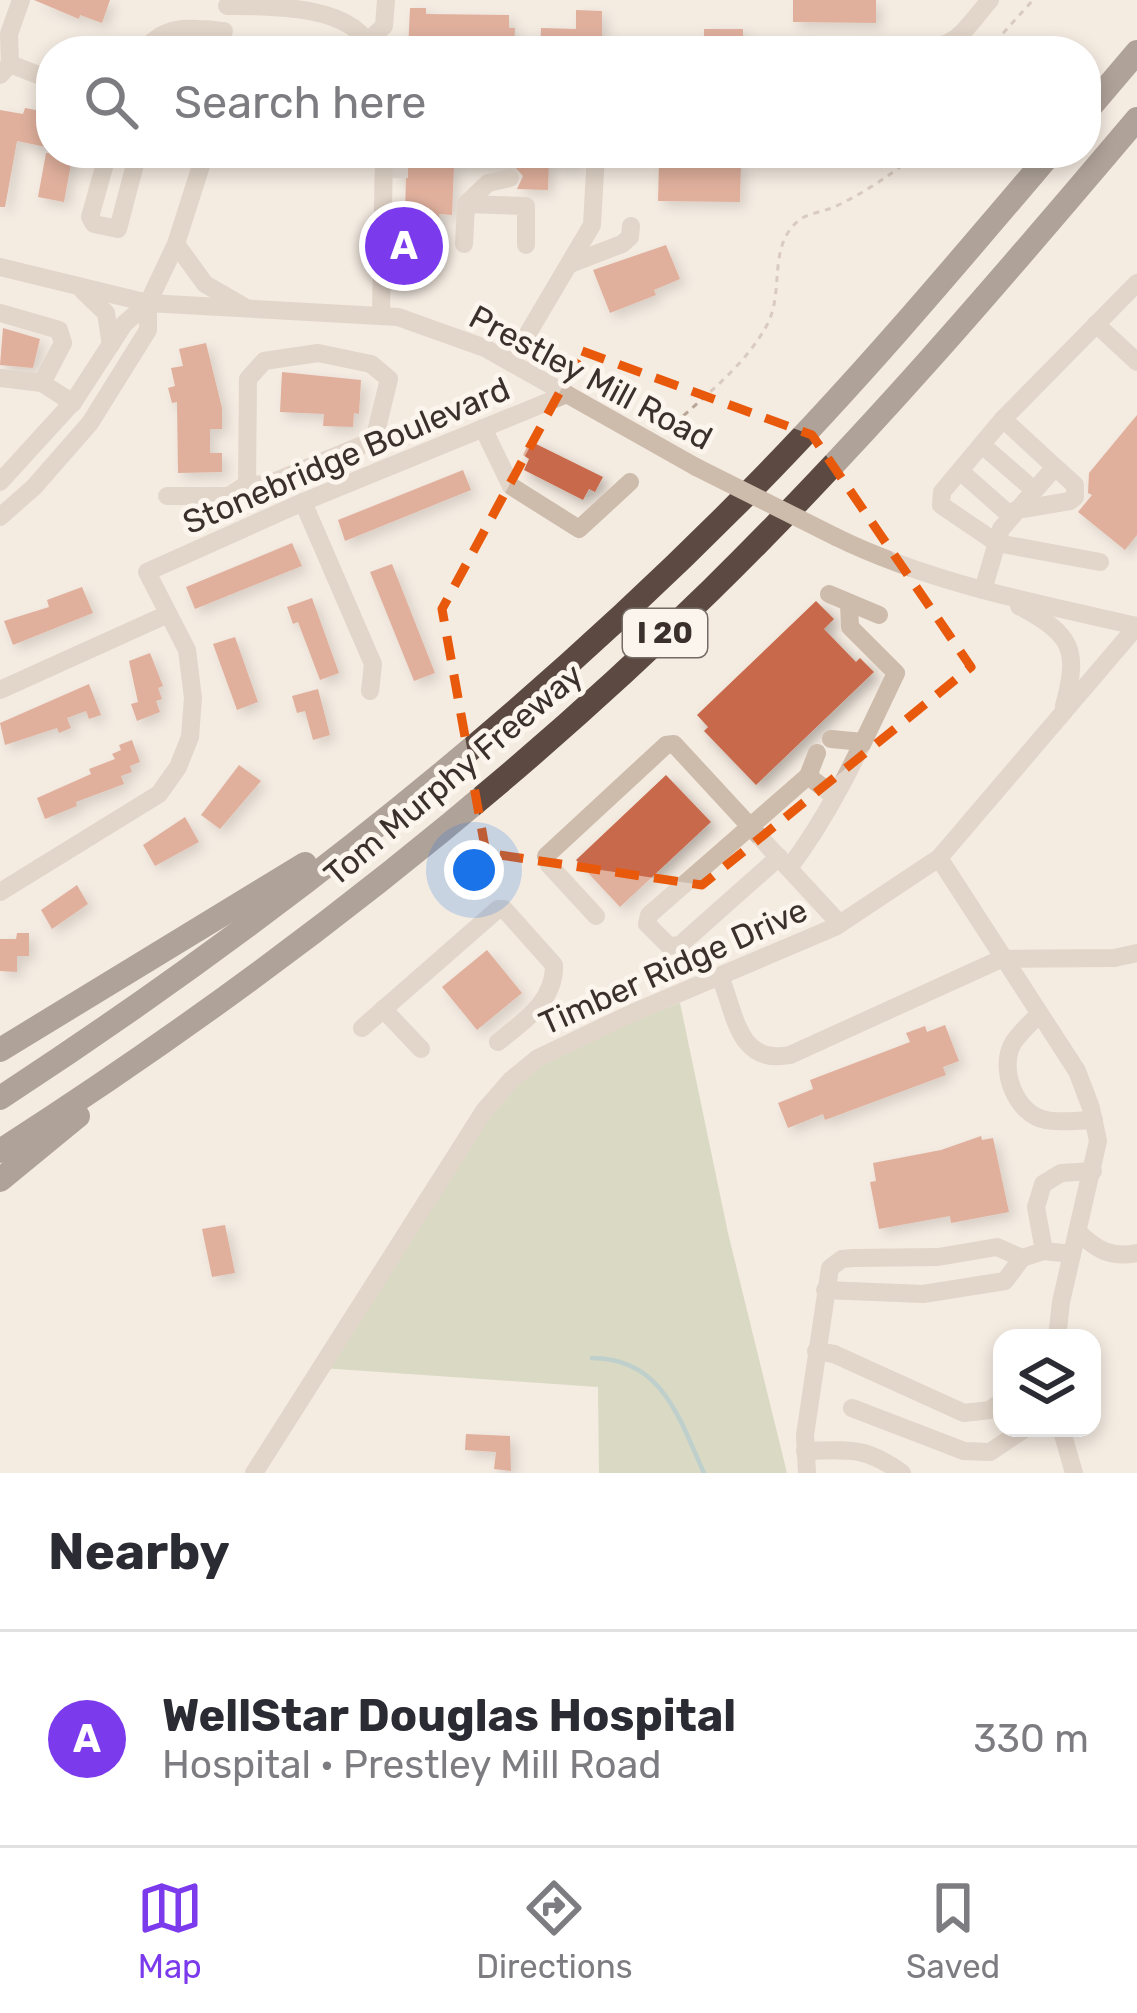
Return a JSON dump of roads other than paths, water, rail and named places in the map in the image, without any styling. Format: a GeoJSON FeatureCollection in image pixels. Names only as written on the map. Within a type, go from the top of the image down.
{"type":"FeatureCollection","features":[{"type":"Feature","properties":{"kind":"highway"},"geometry":{"type":"LineString","coordinates":[[1101,94],[1137,52]]}},
{"type":"Feature","properties":{"kind":"highway","name":"Tom Murphy Freeway"},"geometry":{"type":"LineString","coordinates":[[1101,162],[1137,119]]}},
{"type":"Feature","properties":{"kind":"highway","name":"Tom Murphy Freeway"},"geometry":{"type":"LineString","coordinates":[[0,1098],[230,940],[404,803],[608,627],[754,486],[914,314],[1038,168]]}},
{"type":"Feature","properties":{"kind":"highway","name":"Tom Murphy Freeway"},"geometry":{"type":"LineString","coordinates":[[0,1151],[122,1073],[334,918],[604,691],[710,591],[874,422],[1096,168]]}},
{"type":"Feature","properties":{"kind":"highway"},"geometry":{"type":"LineString","coordinates":[[0,1050],[404,803]]}},
{"type":"Feature","properties":{"kind":"highway"},"geometry":{"type":"LineString","coordinates":[[0,1180],[122,1073]]}},
{"type":"Feature","properties":{"kind":"street"},"geometry":{"type":"LineString","coordinates":[[20,0],[7,18],[5,69],[36,76]]}},
{"type":"Feature","properties":{"kind":"street"},"geometry":{"type":"LineString","coordinates":[[377,36],[384,26],[386,0]]}},
{"type":"Feature","properties":{"kind":"street"},"geometry":{"type":"LineString","coordinates":[[959,36],[990,0]]}},
{"type":"Feature","properties":{"kind":"street"},"geometry":{"type":"LineString","coordinates":[[224,36],[228,3],[316,12],[358,36]]}},
{"type":"Feature","properties":{"kind":"street"},"geometry":{"type":"LineString","coordinates":[[157,36],[175,29],[203,36]]}},
{"type":"Feature","properties":{"kind":"street"},"geometry":{"type":"LineString","coordinates":[[104,168],[91,217],[94,224],[118,230],[134,168]]}},
{"type":"Feature","properties":{"kind":"street"},"geometry":{"type":"LineString","coordinates":[[0,482],[73,403],[124,324],[148,303],[176,244],[200,168]]}},
{"type":"Feature","properties":{"kind":"street"},"geometry":{"type":"LineString","coordinates":[[381,314],[391,168]]}},
{"type":"Feature","properties":{"kind":"street"},"geometry":{"type":"LineString","coordinates":[[511,362],[592,225],[595,168]]}},
{"type":"Feature","properties":{"kind":"street"},"geometry":{"type":"LineString","coordinates":[[464,244],[466,204],[488,183],[520,191]]}},
{"type":"Feature","properties":{"kind":"street"},"geometry":{"type":"LineString","coordinates":[[466,204],[520,191]]}},
{"type":"Feature","properties":{"kind":"street"},"geometry":{"type":"LineString","coordinates":[[520,191],[526,245]]}},
{"type":"Feature","properties":{"kind":"street"},"geometry":{"type":"LineString","coordinates":[[570,264],[622,244],[630,237],[631,226]]}},
{"type":"Feature","properties":{"kind":"street"},"geometry":{"type":"LineString","coordinates":[[176,244],[205,284],[247,308]]}},
{"type":"Feature","properties":{"kind":"street","name":"Prestley Mill Road"},"geometry":{"type":"LineString","coordinates":[[0,267],[148,303],[381,314],[440,330],[511,362],[696,467],[884,558],[988,592],[1137,626]]}},
{"type":"Feature","properties":{"kind":"street"},"geometry":{"type":"LineString","coordinates":[[1100,562],[997,543],[941,505],[942,492],[1004,419],[1137,283]]}},
{"type":"Feature","properties":{"kind":"street"},"geometry":{"type":"LineString","coordinates":[[74,285],[106,313],[111,345]]}},
{"type":"Feature","properties":{"kind":"street"},"geometry":{"type":"LineString","coordinates":[[0,517],[68,452],[103,404],[148,331],[148,303]]}},
{"type":"Feature","properties":{"kind":"street"},"geometry":{"type":"LineString","coordinates":[[318,352],[321,313]]}},
{"type":"Feature","properties":{"kind":"street"},"geometry":{"type":"LineString","coordinates":[[0,314],[59,330],[63,343],[42,383]]}},
{"type":"Feature","properties":{"kind":"street"},"geometry":{"type":"LineString","coordinates":[[1096,324],[1137,362]]}},
{"type":"Feature","properties":{"kind":"street"},"geometry":{"type":"LineString","coordinates":[[167,496],[229,496],[247,484],[266,485],[374,440],[389,380],[370,364],[318,352],[264,361],[248,380],[247,484]]}},
{"type":"Feature","properties":{"kind":"street"},"geometry":{"type":"LineString","coordinates":[[0,378],[42,383],[73,403]]}},
{"type":"Feature","properties":{"kind":"street","name":"Stonebridge Boulevard"},"geometry":{"type":"LineString","coordinates":[[168,614],[148,572],[303,502],[568,394]]}},
{"type":"Feature","properties":{"kind":"street"},"geometry":{"type":"LineString","coordinates":[[1004,419],[1075,485],[1070,501],[1013,513]]}},
{"type":"Feature","properties":{"kind":"street"},"geometry":{"type":"LineString","coordinates":[[483,428],[511,486],[579,529],[630,482]]}},
{"type":"Feature","properties":{"kind":"street"},"geometry":{"type":"LineString","coordinates":[[982,445],[1034,490]]}},
{"type":"Feature","properties":{"kind":"street"},"geometry":{"type":"LineString","coordinates":[[988,592],[997,543],[1013,513],[1055,467]]}},
{"type":"Feature","properties":{"kind":"street"},"geometry":{"type":"LineString","coordinates":[[960,470],[1013,513]]}},
{"type":"Feature","properties":{"kind":"street"},"geometry":{"type":"LineString","coordinates":[[303,502],[373,664],[370,691]]}},
{"type":"Feature","properties":{"kind":"street","name":"Prestley Mill Road"},"geometry":{"type":"LineString","coordinates":[[988,592],[1053,624],[1072,649],[1074,670],[1063,712]]}},
{"type":"Feature","properties":{"kind":"street"},"geometry":{"type":"LineString","coordinates":[[830,594],[879,615]]}},
{"type":"Feature","properties":{"kind":"street"},"geometry":{"type":"LineString","coordinates":[[849,603],[850,627],[896,673],[863,742],[812,838],[680,946],[669,946],[647,924],[649,915],[808,776],[824,746],[847,738],[863,742]]}},
{"type":"Feature","properties":{"kind":"street"},"geometry":{"type":"LineString","coordinates":[[0,690],[168,614],[187,650],[194,698],[190,737],[178,767],[159,794],[0,892]]}},
{"type":"Feature","properties":{"kind":"street","name":"Timber Ridge Drive"},"geometry":{"type":"LineString","coordinates":[[254,1473],[484,1111],[511,1080],[542,1056],[630,1014],[721,979],[840,924],[939,858],[1137,626]]}},
{"type":"Feature","properties":{"kind":"street"},"geometry":{"type":"LineString","coordinates":[[596,916],[546,856],[666,746],[682,748],[840,924]]}},
{"type":"Feature","properties":{"kind":"street"},"geometry":{"type":"LineString","coordinates":[[808,776],[834,796]]}},
{"type":"Feature","properties":{"kind":"street"},"geometry":{"type":"LineString","coordinates":[[939,858],[1077,1071],[1094,1120],[1098,1141],[1093,1171],[1059,1329]]}},
{"type":"Feature","properties":{"kind":"street"},"geometry":{"type":"LineString","coordinates":[[362,1028],[498,909],[504,909],[554,964],[550,992],[498,1042]]}},
{"type":"Feature","properties":{"kind":"street"},"geometry":{"type":"LineString","coordinates":[[721,979],[748,1049],[760,1056],[790,1055],[1001,959],[1114,958],[1137,953]]}},
{"type":"Feature","properties":{"kind":"street"},"geometry":{"type":"LineString","coordinates":[[383,1010],[421,1049]]}},
{"type":"Feature","properties":{"kind":"street"},"geometry":{"type":"LineString","coordinates":[[1039,1014],[1013,1043],[1007,1059],[1015,1095],[1028,1112],[1044,1120],[1094,1120]]}},
{"type":"Feature","properties":{"kind":"street"},"geometry":{"type":"LineString","coordinates":[[514,1029],[542,1056]]}},
{"type":"Feature","properties":{"kind":"street"},"geometry":{"type":"LineString","coordinates":[[1044,1251],[1036,1207],[1043,1184],[1061,1173],[1093,1171]]}},
{"type":"Feature","properties":{"kind":"street"},"geometry":{"type":"LineString","coordinates":[[1078,1232],[1097,1250],[1114,1256],[1137,1253]]}},
{"type":"Feature","properties":{"kind":"street"},"geometry":{"type":"LineString","coordinates":[[807,1473],[805,1451],[816,1351],[830,1268],[842,1259],[938,1256],[997,1246],[1022,1258]]}},
{"type":"Feature","properties":{"kind":"street"},"geometry":{"type":"LineString","coordinates":[[824,1290],[923,1294],[1005,1281],[1022,1258],[1044,1251],[1072,1254]]}},
{"type":"Feature","properties":{"kind":"street"},"geometry":{"type":"LineString","coordinates":[[816,1351],[834,1354],[964,1413],[993,1409]]}},
{"type":"Feature","properties":{"kind":"street"},"geometry":{"type":"LineString","coordinates":[[852,1408],[964,1451],[990,1452],[1012,1437]]}},
{"type":"Feature","properties":{"kind":"street"},"geometry":{"type":"LineString","coordinates":[[1063,1437],[1069,1471]]}},
{"type":"Feature","properties":{"kind":"street"},"geometry":{"type":"LineString","coordinates":[[805,1451],[875,1454],[902,1473]]}},
{"type":"Feature","properties":{"kind":"waterway"},"geometry":{"type":"LineString","coordinates":[[592,1358],[636,1368],[652,1380],[676,1412],[704,1473]]}},
{"type":"Feature","properties":{"kind":"tunnel"},"geometry":{"type":"LineString","coordinates":[[399,168],[399,178]]}},
{"type":"Feature","properties":{"kind":"place","name":"WellStar Douglas Hospital"},"geometry":{"type":"Point","coordinates":[404,246]}}]}
